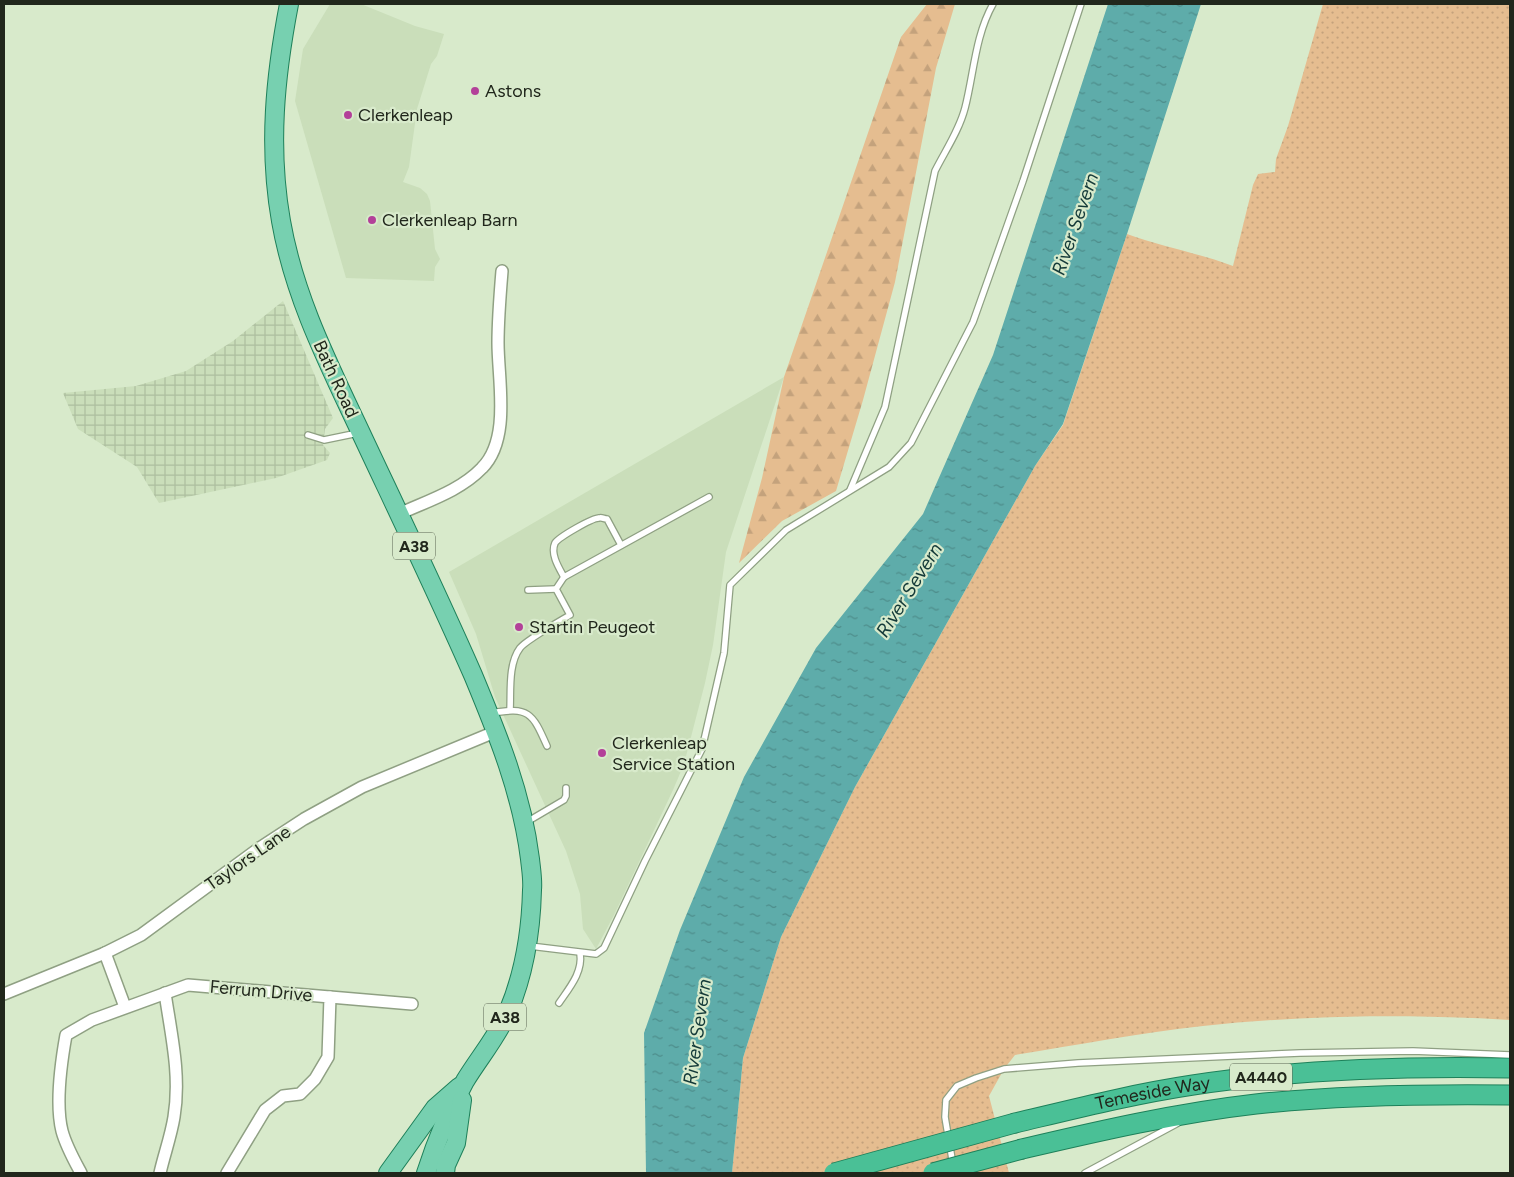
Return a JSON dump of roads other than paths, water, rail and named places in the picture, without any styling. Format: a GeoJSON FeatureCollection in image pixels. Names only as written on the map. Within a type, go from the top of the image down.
{"type":"FeatureCollection","features":[{"type":"Feature","properties":{"kind":"highway","name":"Temeside Way"},"geometry":{"type":"LineString","coordinates":[[834,1173],[1015,1123],[1127,1096],[1194,1084],[1339,1070],[1430,1067],[1510,1068]]}},
{"type":"Feature","properties":{"kind":"highway","name":"Temeside Way"},"geometry":{"type":"LineString","coordinates":[[933,1173],[1022,1149],[1128,1125],[1256,1104],[1432,1094],[1510,1095]]}},
{"type":"Feature","properties":{"kind":"main road","name":"Bath Road"},"geometry":{"type":"LineString","coordinates":[[289,4],[275,93],[273,139],[281,222],[290,266],[308,318],[451,624],[497,731]]}},
{"type":"Feature","properties":{"kind":"main road","name":"A38"},"geometry":{"type":"LineString","coordinates":[[426,1173],[434,1146],[465,1082],[489,1047],[508,1012],[528,945],[533,887],[528,842],[515,785],[497,731]]}},
{"type":"Feature","properties":{"kind":"main road","name":"A38"},"geometry":{"type":"LineString","coordinates":[[388,1173],[435,1108],[465,1082]]}},
{"type":"Feature","properties":{"kind":"main road"},"geometry":{"type":"LineString","coordinates":[[445,1173],[446,1165],[456,1142],[465,1082]]}},
{"type":"Feature","properties":{"kind":"street"},"geometry":{"type":"LineString","coordinates":[[399,514],[454,488],[474,475],[484,467],[497,442],[501,412],[498,342],[502,271]]}},
{"type":"Feature","properties":{"kind":"street","name":"Taylors Lane"},"geometry":{"type":"LineString","coordinates":[[4,994],[105,953],[141,935],[261,847],[304,819],[362,787],[497,731]]}},
{"type":"Feature","properties":{"kind":"street"},"geometry":{"type":"LineString","coordinates":[[105,953],[126,1007]]}},
{"type":"Feature","properties":{"kind":"street","name":"Ferrum Drive"},"geometry":{"type":"LineString","coordinates":[[81,1173],[68,1148],[62,1130],[60,1106],[62,1057],[66,1035],[92,1020],[188,984],[330,997],[328,1057],[315,1079],[300,1094],[283,1096],[265,1110],[227,1173]]}},
{"type":"Feature","properties":{"kind":"street"},"geometry":{"type":"LineString","coordinates":[[160,1173],[174,1117],[176,1087],[176,1066],[165,993]]}},
{"type":"Feature","properties":{"kind":"street"},"geometry":{"type":"LineString","coordinates":[[330,997],[412,1004]]}},
{"type":"Feature","properties":{"kind":"lane"},"geometry":{"type":"LineString","coordinates":[[850,491],[885,407],[935,172],[952,140],[964,110],[976,47],[985,18],[993,4]]}},
{"type":"Feature","properties":{"kind":"lane"},"geometry":{"type":"LineString","coordinates":[[528,945],[596,954],[604,948],[645,861],[702,749],[724,653],[730,585],[786,530],[889,467],[912,443],[973,322],[1023,181],[1078,5]]}},
{"type":"Feature","properties":{"kind":"lane"},"geometry":{"type":"LineString","coordinates":[[308,435],[324,440],[361,433]]}},
{"type":"Feature","properties":{"kind":"lane"},"geometry":{"type":"LineString","coordinates":[[556,589],[564,577],[709,497]]}},
{"type":"Feature","properties":{"kind":"lane"},"geometry":{"type":"LineString","coordinates":[[564,577],[556,562],[554,552],[555,544],[562,536],[599,518],[607,520],[621,545]]}},
{"type":"Feature","properties":{"kind":"lane"},"geometry":{"type":"LineString","coordinates":[[510,710],[511,677],[515,658],[521,646],[570,614],[556,589]]}},
{"type":"Feature","properties":{"kind":"lane"},"geometry":{"type":"LineString","coordinates":[[528,590],[556,589]]}},
{"type":"Feature","properties":{"kind":"lane"},"geometry":{"type":"LineString","coordinates":[[489,713],[520,710],[530,715],[537,722],[547,746]]}},
{"type":"Feature","properties":{"kind":"lane"},"geometry":{"type":"LineString","coordinates":[[524,824],[564,800],[566,788]]}},
{"type":"Feature","properties":{"kind":"lane"},"geometry":{"type":"LineString","coordinates":[[559,1003],[577,976],[582,963],[580,953]]}},
{"type":"Feature","properties":{"kind":"lane"},"geometry":{"type":"LineString","coordinates":[[954,1173],[945,1117],[946,1100],[957,1086],[1004,1069],[1078,1063],[1300,1053],[1413,1051],[1510,1055]]}},
{"type":"Feature","properties":{"kind":"lane"},"geometry":{"type":"LineString","coordinates":[[1085,1173],[1195,1113]]}},
{"type":"Feature","properties":{"kind":"water","name":"River Severn"},"geometry":{"type":"Polygon","coordinates":[[[1108,4],[1201,4],[1063,424],[1035,466],[855,787],[781,937],[743,1058],[732,1173],[646,1173],[644,1033],[680,930],[744,777],[816,648],[923,514],[993,355],[1108,4]]]}},
{"type":"Feature","properties":{"kind":"place","name":"Astons"},"geometry":{"type":"Point","coordinates":[475,91]}},
{"type":"Feature","properties":{"kind":"place","name":"Clerkenleap"},"geometry":{"type":"Point","coordinates":[348,115]}},
{"type":"Feature","properties":{"kind":"place","name":"Clerkenleap Barn"},"geometry":{"type":"Point","coordinates":[372,220]}},
{"type":"Feature","properties":{"kind":"place","name":"Startin Peugeot"},"geometry":{"type":"Point","coordinates":[519,627]}},
{"type":"Feature","properties":{"kind":"place","name":"Clerkenleap Service Station"},"geometry":{"type":"Point","coordinates":[602,753]}}]}
